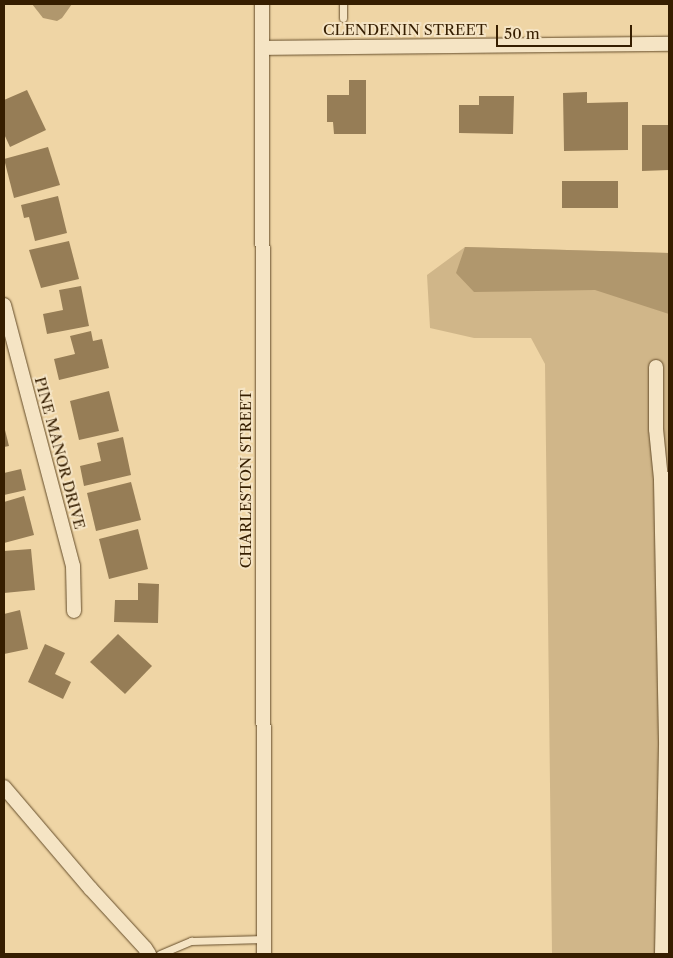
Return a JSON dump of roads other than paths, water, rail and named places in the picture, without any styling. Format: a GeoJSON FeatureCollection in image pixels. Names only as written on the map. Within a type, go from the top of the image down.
{"type":"FeatureCollection","features":[{"type":"Feature","properties":{"kind":"street","name":"CHARLESTON STREET"},"geometry":{"type":"LineString","coordinates":[[262,4],[264,954]]}},
{"type":"Feature","properties":{"kind":"street","name":"CLENDENIN STREET"},"geometry":{"type":"LineString","coordinates":[[262,48],[669,44]]}},
{"type":"Feature","properties":{"kind":"street","name":"PINE MANOR DRIVE"},"geometry":{"type":"LineString","coordinates":[[4,305],[73,566],[74,611]]}},
{"type":"Feature","properties":{"kind":"street"},"geometry":{"type":"LineString","coordinates":[[656,366],[656,429],[665,479],[667,796],[662,954]]}},
{"type":"Feature","properties":{"kind":"street"},"geometry":{"type":"LineString","coordinates":[[4,787],[149,954]]}},
{"type":"Feature","properties":{"kind":"lane"},"geometry":{"type":"LineString","coordinates":[[343,4],[343,18]]}},
{"type":"Feature","properties":{"kind":"lane"},"geometry":{"type":"LineString","coordinates":[[160,954],[191,941],[264,939]]}}]}
